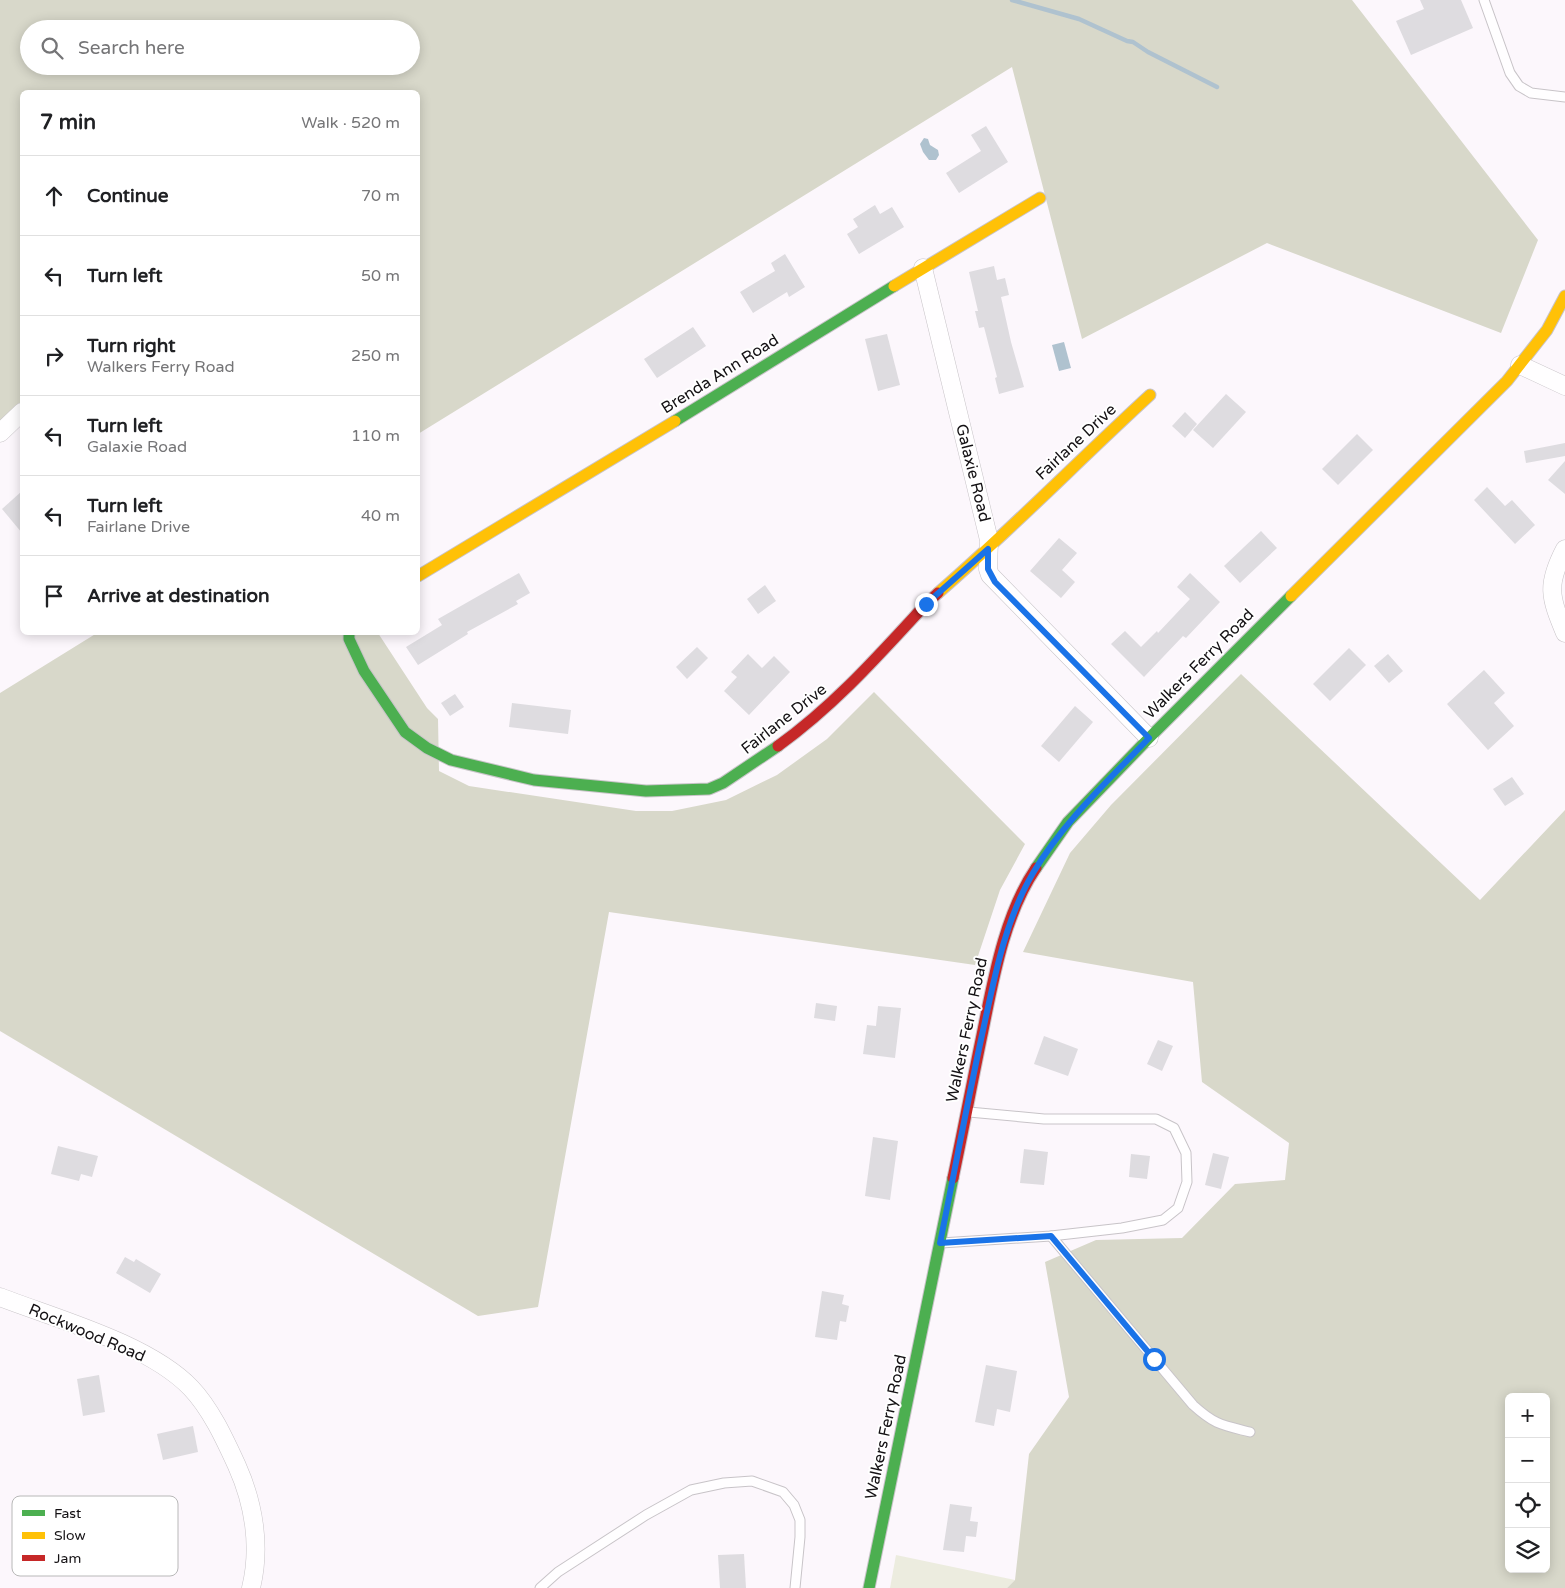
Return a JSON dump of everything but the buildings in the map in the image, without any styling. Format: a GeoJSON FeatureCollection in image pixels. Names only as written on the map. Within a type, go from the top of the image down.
{"type":"FeatureCollection","features":[{"type":"Feature","properties":{"kind":"street","name":"Brenda Ann Road"},"geometry":{"type":"LineString","coordinates":[[420,575],[746,378],[841,317],[1040,198]]}},
{"type":"Feature","properties":{"kind":"street","name":"Galaxie Road"},"geometry":{"type":"LineString","coordinates":[[923,268],[989,540],[988,569],[995,582],[1149,738]]}},
{"type":"Feature","properties":{"kind":"street","name":"Walkers Ferry Road"},"geometry":{"type":"LineString","coordinates":[[870,1588],[992,987],[1005,937],[1018,903],[1033,873],[1068,822],[1149,738],[1488,400],[1532,351],[1550,326],[1565,296]]}},
{"type":"Feature","properties":{"kind":"street"},"geometry":{"type":"LineString","coordinates":[[1520,365],[1565,386]]}},
{"type":"Feature","properties":{"kind":"street","name":"Fairlane Drive"},"geometry":{"type":"LineString","coordinates":[[349,635],[349,639],[364,671],[405,732],[426,748],[451,760],[534,780],[646,791],[709,789],[723,783],[747,768],[803,728],[847,689],[926,604],[988,549],[1093,447],[1150,395]]}},
{"type":"Feature","properties":{"kind":"street"},"geometry":{"type":"LineString","coordinates":[[0,433],[20,414]]}},
{"type":"Feature","properties":{"kind":"street"},"geometry":{"type":"LineString","coordinates":[[1565,549],[1556,566],[1551,591],[1552,600],[1565,633]]}},
{"type":"Feature","properties":{"kind":"street","name":"Rockwood Road"},"geometry":{"type":"LineString","coordinates":[[0,1297],[128,1347],[179,1377],[191,1388],[204,1405],[225,1440],[242,1477],[250,1502],[256,1548],[251,1588]]}},
{"type":"Feature","properties":{"kind":"lane"},"geometry":{"type":"LineString","coordinates":[[1484,0],[1510,73],[1519,86],[1531,93],[1565,97]]}},
{"type":"Feature","properties":{"kind":"lane"},"geometry":{"type":"LineString","coordinates":[[940,1243],[1051,1236],[1122,1228],[1163,1220],[1178,1208],[1187,1182],[1186,1153],[1174,1128],[1156,1119],[1044,1119],[966,1112]]}},
{"type":"Feature","properties":{"kind":"lane"},"geometry":{"type":"LineString","coordinates":[[1051,1236],[1193,1405],[1207,1418],[1217,1424],[1250,1432]]}},
{"type":"Feature","properties":{"kind":"lane"},"geometry":{"type":"LineString","coordinates":[[540,1588],[558,1572],[646,1515],[692,1490],[724,1483],[752,1482],[782,1492],[794,1505],[800,1520],[795,1588]]}},
{"type":"Feature","properties":{"kind":"shaded area"},"geometry":{"type":"Polygon","coordinates":[[[0,0],[1352,0],[1538,240],[1501,333],[1267,243],[1082,339],[1012,67],[420,433],[420,90],[20,90],[20,404],[0,421],[0,0]]]}},
{"type":"Feature","properties":{"kind":"shaded area"},"geometry":{"type":"Polygon","coordinates":[[[94,635],[379,635],[427,708],[438,719],[439,771],[469,786],[636,811],[672,811],[726,800],[777,775],[827,739],[874,692],[1025,844],[1000,890],[975,965],[609,912],[538,1307],[478,1316],[0,1031],[0,693],[94,635]]]}},
{"type":"Feature","properties":{"kind":"shaded area"},"geometry":{"type":"Polygon","coordinates":[[[1241,674],[1480,900],[1565,810],[1565,1588],[1007,1588],[1015,1580],[1029,1454],[1069,1397],[1045,1262],[1096,1240],[1182,1238],[1235,1184],[1285,1180],[1289,1143],[1202,1082],[1193,982],[1023,952],[1070,853],[1111,805],[1241,674]]]}},
{"type":"Feature","properties":{"kind":"shaded area"},"geometry":{"type":"Polygon","coordinates":[[[896,1555],[1015,1580],[1007,1588],[890,1588],[896,1555]]]}},
{"type":"Feature","properties":{"kind":"water"},"geometry":{"type":"Polygon","coordinates":[[[924,138],[928,139],[930,145],[938,150],[939,155],[936,160],[929,160],[923,152],[920,144],[924,138]]]}},
{"type":"Feature","properties":{"kind":"water"},"geometry":{"type":"Polygon","coordinates":[[[1064,342],[1071,368],[1059,371],[1052,345],[1064,342]]]}},
{"type":"Feature","properties":{"kind":"waterway"},"geometry":{"type":"LineString","coordinates":[[1012,0],[1079,19],[1133,42],[1148,52],[1217,87]]}},
{"type":"Feature","properties":{"kind":"traffic: fast"},"geometry":{"type":"LineString","coordinates":[[675,421],[894,286]]}},
{"type":"Feature","properties":{"kind":"traffic: fast"},"geometry":{"type":"LineString","coordinates":[[1036,868],[1068,822],[1291,596]]}},
{"type":"Feature","properties":{"kind":"traffic: fast"},"geometry":{"type":"LineString","coordinates":[[349,635],[349,639],[364,671],[405,732],[427,748],[451,760],[534,780],[646,791],[709,789],[723,783],[778,746]]}},
{"type":"Feature","properties":{"kind":"traffic: fast"},"geometry":{"type":"LineString","coordinates":[[869,1588],[953,1178]]}},
{"type":"Feature","properties":{"kind":"traffic: slow"},"geometry":{"type":"LineString","coordinates":[[894,286],[1040,198]]}},
{"type":"Feature","properties":{"kind":"traffic: slow"},"geometry":{"type":"LineString","coordinates":[[1291,596],[1507,381],[1547,330],[1565,296]]}},
{"type":"Feature","properties":{"kind":"traffic: slow"},"geometry":{"type":"LineString","coordinates":[[938,593],[992,545],[1150,395]]}},
{"type":"Feature","properties":{"kind":"traffic: slow"},"geometry":{"type":"LineString","coordinates":[[420,575],[675,421]]}},
{"type":"Feature","properties":{"kind":"traffic: jam"},"geometry":{"type":"LineString","coordinates":[[778,746],[819,714],[874,661],[938,593]]}},
{"type":"Feature","properties":{"kind":"traffic: jam"},"geometry":{"type":"LineString","coordinates":[[953,1178],[1001,949],[1016,906],[1036,868]]}},
{"type":"Feature","properties":{"kind":"route"},"geometry":{"type":"LineString","coordinates":[[926,604],[988,549],[988,569],[995,582],[1149,738],[1058,834],[1033,873],[1018,903],[1005,937],[992,987],[940,1243],[1051,1236],[1154,1359]]}}]}
